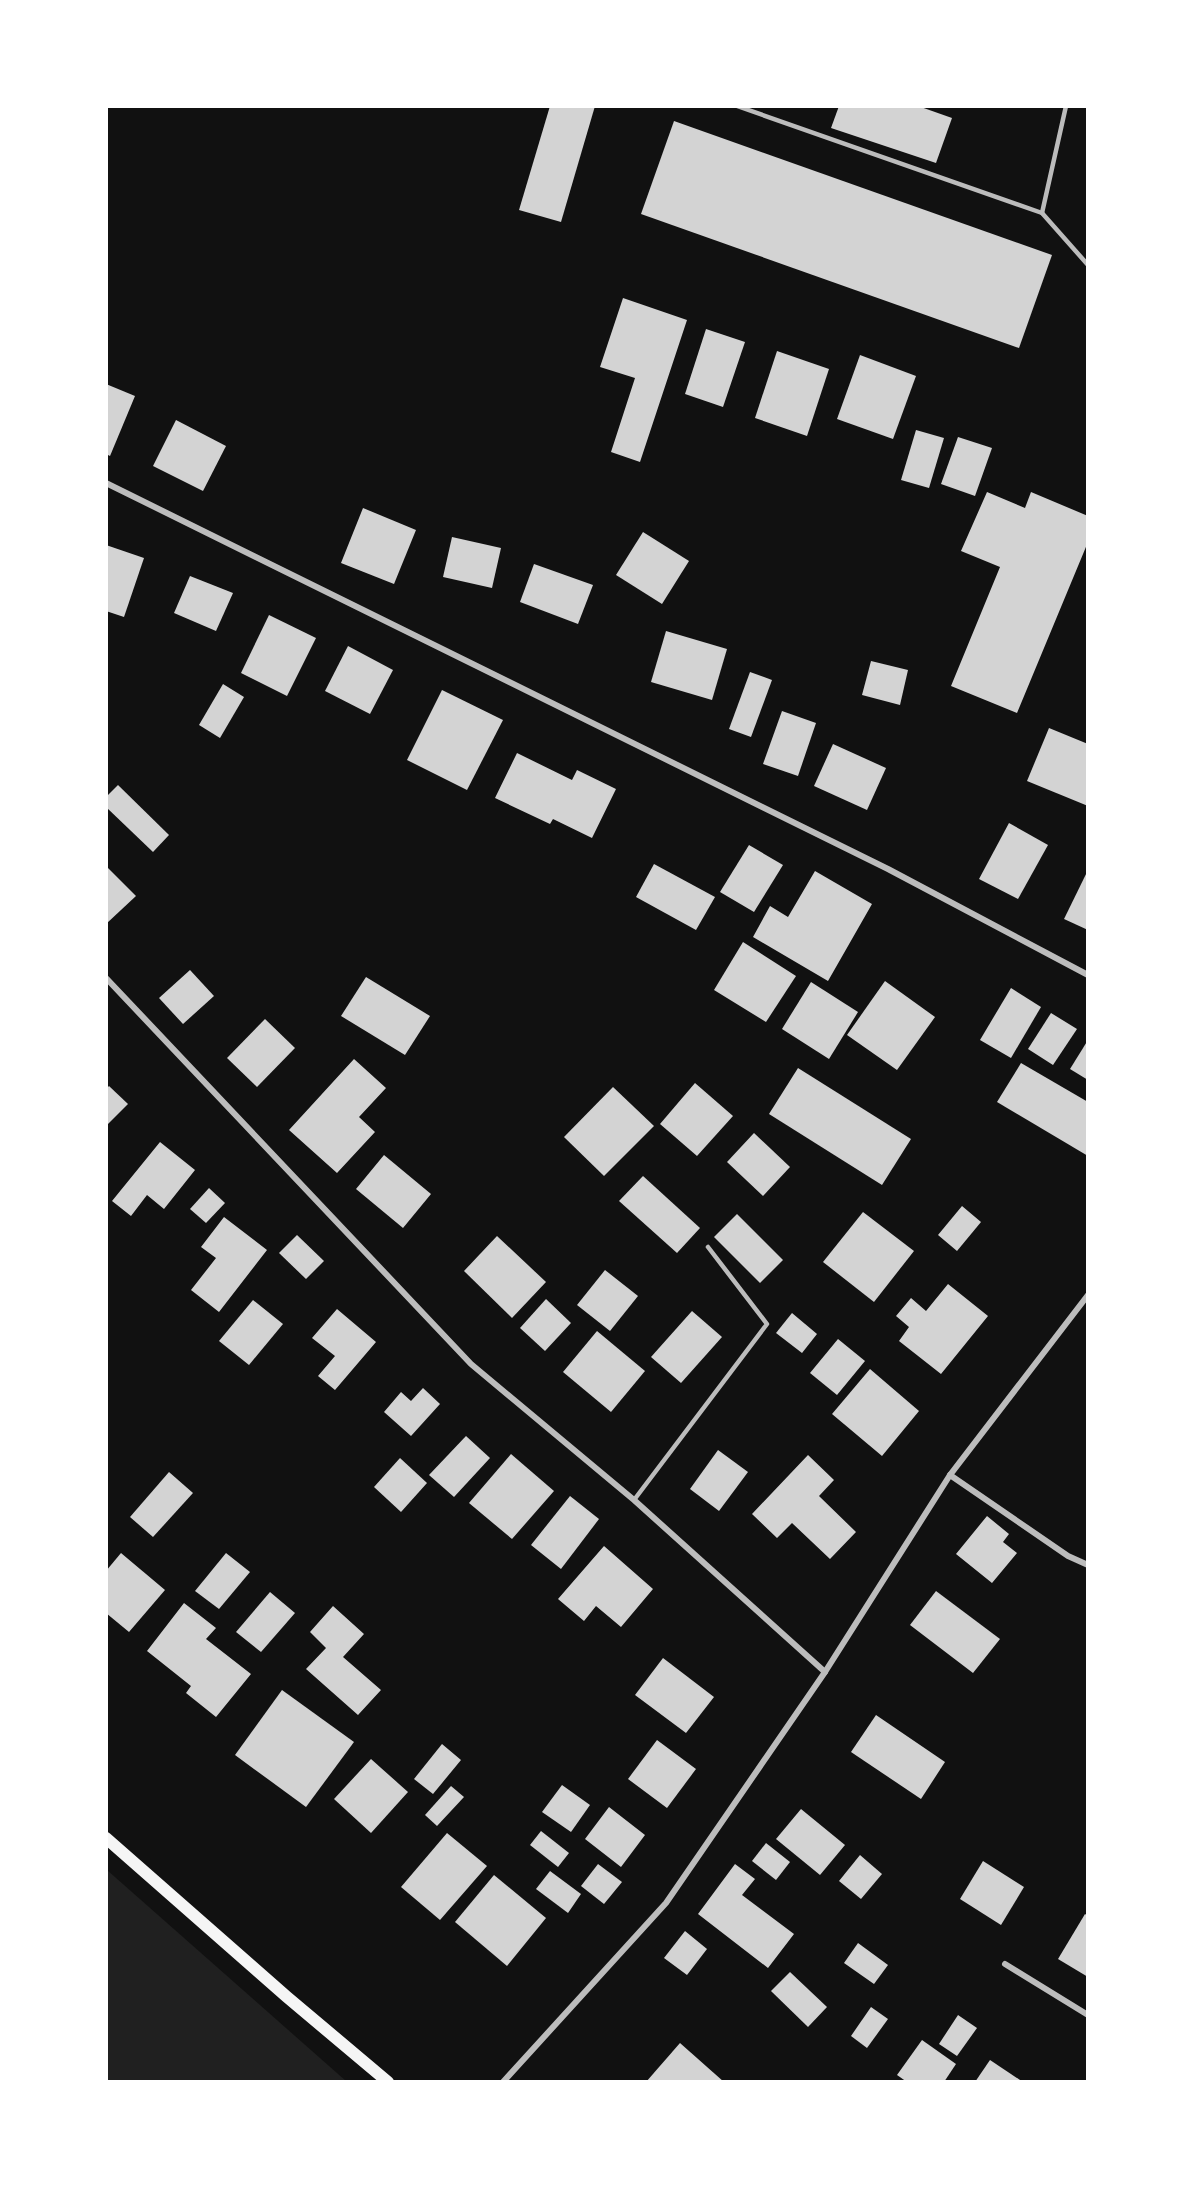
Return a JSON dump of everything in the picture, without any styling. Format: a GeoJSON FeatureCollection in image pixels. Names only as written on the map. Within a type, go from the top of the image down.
{"type":"FeatureCollection","features":[{"type":"Feature","properties":{"kind":"main road"},"geometry":{"type":"LineString","coordinates":[[106,1838],[287,1997],[388,2082]]}},
{"type":"Feature","properties":{"kind":"street"},"geometry":{"type":"LineString","coordinates":[[106,483],[888,869],[1088,975]]}},
{"type":"Feature","properties":{"kind":"street"},"geometry":{"type":"LineString","coordinates":[[106,978],[471,1364],[634,1500],[825,1672]]}},
{"type":"Feature","properties":{"kind":"street"},"geometry":{"type":"LineString","coordinates":[[503,2082],[666,1903],[825,1672],[950,1475],[1088,1295]]}},
{"type":"Feature","properties":{"kind":"street"},"geometry":{"type":"LineString","coordinates":[[950,1475],[1068,1556],[1088,1565]]}},
{"type":"Feature","properties":{"kind":"street"},"geometry":{"type":"LineString","coordinates":[[1005,1964],[1088,2015]]}},
{"type":"Feature","properties":{"kind":"lane"},"geometry":{"type":"LineString","coordinates":[[738,106],[1042,213],[1088,265]]}},
{"type":"Feature","properties":{"kind":"lane"},"geometry":{"type":"LineString","coordinates":[[1042,213],[1066,106]]}},
{"type":"Feature","properties":{"kind":"lane"},"geometry":{"type":"LineString","coordinates":[[634,1500],[767,1324],[708,1247]]}},
{"type":"Feature","properties":{"kind":"shaded area"},"geometry":{"type":"Polygon","coordinates":[[[107,1870],[346,2081],[107,2081],[107,1870]]]}},
{"type":"Feature","properties":{"kind":"building"},"geometry":{"type":"Polygon","coordinates":[[[550,106],[595,106],[561,222],[519,210],[550,106]]]}},
{"type":"Feature","properties":{"kind":"building"},"geometry":{"type":"Polygon","coordinates":[[[839,106],[918,106],[952,118],[936,163],[831,128],[839,106]]]}},
{"type":"Feature","properties":{"kind":"building"},"geometry":{"type":"Polygon","coordinates":[[[674,121],[1052,255],[1019,348],[641,214],[674,121]]]}},
{"type":"Feature","properties":{"kind":"building"},"geometry":{"type":"Polygon","coordinates":[[[623,298],[687,320],[640,462],[611,452],[635,378],[600,367],[623,298]]]}},
{"type":"Feature","properties":{"kind":"building"},"geometry":{"type":"Polygon","coordinates":[[[706,329],[745,342],[723,407],[685,394],[706,329]]]}},
{"type":"Feature","properties":{"kind":"building"},"geometry":{"type":"Polygon","coordinates":[[[777,351],[829,369],[807,436],[755,418],[777,351]]]}},
{"type":"Feature","properties":{"kind":"building"},"geometry":{"type":"Polygon","coordinates":[[[860,355],[916,376],[893,439],[837,419],[860,355]]]}},
{"type":"Feature","properties":{"kind":"building"},"geometry":{"type":"Polygon","coordinates":[[[106,384],[135,396],[110,456],[106,454],[106,384]]]}},
{"type":"Feature","properties":{"kind":"building"},"geometry":{"type":"Polygon","coordinates":[[[176,420],[226,446],[203,491],[153,466],[176,420]]]}},
{"type":"Feature","properties":{"kind":"building"},"geometry":{"type":"Polygon","coordinates":[[[916,430],[944,438],[929,488],[901,480],[916,430]]]}},
{"type":"Feature","properties":{"kind":"building"},"geometry":{"type":"Polygon","coordinates":[[[958,437],[992,448],[975,496],[941,484],[958,437]]]}},
{"type":"Feature","properties":{"kind":"building"},"geometry":{"type":"Polygon","coordinates":[[[987,492],[1025,508],[1031,492],[1088,516],[1088,542],[1017,713],[951,686],[1000,567],[961,551],[987,492]]]}},
{"type":"Feature","properties":{"kind":"building"},"geometry":{"type":"Polygon","coordinates":[[[363,508],[416,530],[394,584],[341,563],[363,508]]]}},
{"type":"Feature","properties":{"kind":"building"},"geometry":{"type":"Polygon","coordinates":[[[643,532],[689,561],[662,604],[616,575],[643,532]]]}},
{"type":"Feature","properties":{"kind":"building"},"geometry":{"type":"Polygon","coordinates":[[[452,537],[501,548],[492,588],[443,577],[452,537]]]}},
{"type":"Feature","properties":{"kind":"building"},"geometry":{"type":"Polygon","coordinates":[[[106,545],[144,558],[124,617],[106,611],[106,545]]]}},
{"type":"Feature","properties":{"kind":"building"},"geometry":{"type":"Polygon","coordinates":[[[534,564],[593,585],[578,624],[520,602],[534,564]]]}},
{"type":"Feature","properties":{"kind":"building"},"geometry":{"type":"Polygon","coordinates":[[[190,576],[233,593],[216,631],[174,613],[190,576]]]}},
{"type":"Feature","properties":{"kind":"building"},"geometry":{"type":"Polygon","coordinates":[[[269,615],[316,638],[287,696],[241,673],[269,615]]]}},
{"type":"Feature","properties":{"kind":"building"},"geometry":{"type":"Polygon","coordinates":[[[666,631],[727,649],[712,700],[651,682],[666,631]]]}},
{"type":"Feature","properties":{"kind":"building"},"geometry":{"type":"Polygon","coordinates":[[[348,646],[393,670],[370,714],[325,691],[348,646]]]}},
{"type":"Feature","properties":{"kind":"building"},"geometry":{"type":"Polygon","coordinates":[[[871,661],[908,670],[900,705],[862,695],[871,661]]]}},
{"type":"Feature","properties":{"kind":"building"},"geometry":{"type":"Polygon","coordinates":[[[750,672],[772,680],[751,737],[729,729],[750,672]]]}},
{"type":"Feature","properties":{"kind":"building"},"geometry":{"type":"Polygon","coordinates":[[[223,684],[244,697],[220,738],[199,725],[223,684]]]}},
{"type":"Feature","properties":{"kind":"building"},"geometry":{"type":"Polygon","coordinates":[[[442,690],[503,720],[467,790],[407,760],[442,690]]]}},
{"type":"Feature","properties":{"kind":"building"},"geometry":{"type":"Polygon","coordinates":[[[782,711],[816,723],[798,776],[763,764],[782,711]]]}},
{"type":"Feature","properties":{"kind":"building"},"geometry":{"type":"Polygon","coordinates":[[[1049,728],[1088,744],[1088,806],[1027,781],[1049,728]]]}},
{"type":"Feature","properties":{"kind":"building"},"geometry":{"type":"Polygon","coordinates":[[[833,744],[886,768],[867,810],[814,786],[833,744]]]}},
{"type":"Feature","properties":{"kind":"building"},"geometry":{"type":"Polygon","coordinates":[[[517,753],[572,780],[577,770],[616,789],[592,838],[553,819],[550,824],[495,798],[517,753]]]}},
{"type":"Feature","properties":{"kind":"building"},"geometry":{"type":"Polygon","coordinates":[[[118,785],[169,835],[153,852],[106,807],[106,797],[118,785]]]}},
{"type":"Feature","properties":{"kind":"building"},"geometry":{"type":"Polygon","coordinates":[[[1009,823],[1048,845],[1018,899],[979,879],[1009,823]]]}},
{"type":"Feature","properties":{"kind":"building"},"geometry":{"type":"Polygon","coordinates":[[[749,845],[783,865],[754,912],[720,892],[749,845]]]}},
{"type":"Feature","properties":{"kind":"building"},"geometry":{"type":"Polygon","coordinates":[[[654,864],[715,897],[696,930],[636,897],[654,864]]]}},
{"type":"Feature","properties":{"kind":"building"},"geometry":{"type":"Polygon","coordinates":[[[106,866],[136,896],[106,924],[106,866]]]}},
{"type":"Feature","properties":{"kind":"building"},"geometry":{"type":"Polygon","coordinates":[[[1088,870],[1088,930],[1064,919],[1088,870]]]}},
{"type":"Feature","properties":{"kind":"building"},"geometry":{"type":"Polygon","coordinates":[[[815,871],[872,904],[828,981],[753,937],[770,906],[788,917],[815,871]]]}},
{"type":"Feature","properties":{"kind":"building"},"geometry":{"type":"Polygon","coordinates":[[[743,942],[796,976],[766,1022],[714,990],[743,942]]]}},
{"type":"Feature","properties":{"kind":"building"},"geometry":{"type":"Polygon","coordinates":[[[190,970],[214,996],[183,1024],[159,998],[190,970]]]}},
{"type":"Feature","properties":{"kind":"building"},"geometry":{"type":"Polygon","coordinates":[[[366,977],[430,1016],[405,1055],[341,1016],[366,977]]]}},
{"type":"Feature","properties":{"kind":"building"},"geometry":{"type":"Polygon","coordinates":[[[885,981],[935,1017],[897,1070],[847,1035],[885,981]]]}},
{"type":"Feature","properties":{"kind":"building"},"geometry":{"type":"Polygon","coordinates":[[[811,982],[858,1012],[829,1059],[782,1029],[811,982]]]}},
{"type":"Feature","properties":{"kind":"building"},"geometry":{"type":"Polygon","coordinates":[[[1011,988],[1041,1007],[1011,1058],[980,1040],[1011,988]]]}},
{"type":"Feature","properties":{"kind":"building"},"geometry":{"type":"Polygon","coordinates":[[[1051,1013],[1077,1029],[1053,1065],[1028,1049],[1051,1013]]]}},
{"type":"Feature","properties":{"kind":"building"},"geometry":{"type":"Polygon","coordinates":[[[265,1019],[295,1048],[257,1087],[227,1058],[265,1019]]]}},
{"type":"Feature","properties":{"kind":"building"},"geometry":{"type":"Polygon","coordinates":[[[1088,1040],[1088,1080],[1070,1069],[1088,1040]]]}},
{"type":"Feature","properties":{"kind":"building"},"geometry":{"type":"Polygon","coordinates":[[[354,1059],[386,1088],[359,1117],[375,1132],[337,1173],[289,1130],[354,1059]]]}},
{"type":"Feature","properties":{"kind":"building"},"geometry":{"type":"Polygon","coordinates":[[[1021,1063],[1088,1102],[1088,1156],[997,1102],[1021,1063]]]}},
{"type":"Feature","properties":{"kind":"building"},"geometry":{"type":"Polygon","coordinates":[[[798,1068],[911,1139],[882,1185],[769,1114],[798,1068]]]}},
{"type":"Feature","properties":{"kind":"building"},"geometry":{"type":"Polygon","coordinates":[[[695,1083],[733,1116],[697,1156],[660,1124],[695,1083]]]}},
{"type":"Feature","properties":{"kind":"building"},"geometry":{"type":"Polygon","coordinates":[[[109,1086],[128,1104],[106,1126],[106,1089],[109,1086]]]}},
{"type":"Feature","properties":{"kind":"building"},"geometry":{"type":"Polygon","coordinates":[[[613,1087],[654,1126],[604,1176],[564,1137],[613,1087]]]}},
{"type":"Feature","properties":{"kind":"building"},"geometry":{"type":"Polygon","coordinates":[[[754,1133],[790,1167],[763,1196],[727,1162],[754,1133]]]}},
{"type":"Feature","properties":{"kind":"building"},"geometry":{"type":"Polygon","coordinates":[[[160,1142],[195,1170],[164,1209],[147,1195],[131,1216],[112,1201],[160,1142]]]}},
{"type":"Feature","properties":{"kind":"building"},"geometry":{"type":"Polygon","coordinates":[[[384,1155],[431,1194],[403,1228],[356,1189],[384,1155]]]}},
{"type":"Feature","properties":{"kind":"building"},"geometry":{"type":"Polygon","coordinates":[[[643,1176],[700,1228],[677,1253],[619,1201],[643,1176]]]}},
{"type":"Feature","properties":{"kind":"building"},"geometry":{"type":"Polygon","coordinates":[[[209,1188],[225,1203],[206,1223],[190,1209],[209,1188]]]}},
{"type":"Feature","properties":{"kind":"building"},"geometry":{"type":"Polygon","coordinates":[[[962,1206],[981,1222],[957,1251],[938,1235],[962,1206]]]}},
{"type":"Feature","properties":{"kind":"building"},"geometry":{"type":"Polygon","coordinates":[[[863,1212],[914,1251],[874,1302],[823,1262],[863,1212]]]}},
{"type":"Feature","properties":{"kind":"building"},"geometry":{"type":"Polygon","coordinates":[[[737,1214],[783,1260],[760,1283],[714,1237],[737,1214]]]}},
{"type":"Feature","properties":{"kind":"building"},"geometry":{"type":"Polygon","coordinates":[[[224,1217],[267,1250],[219,1312],[191,1290],[216,1258],[201,1247],[224,1217]]]}},
{"type":"Feature","properties":{"kind":"building"},"geometry":{"type":"Polygon","coordinates":[[[297,1235],[324,1261],[306,1279],[279,1253],[297,1235]]]}},
{"type":"Feature","properties":{"kind":"building"},"geometry":{"type":"Polygon","coordinates":[[[497,1236],[546,1282],[512,1318],[464,1271],[497,1236]]]}},
{"type":"Feature","properties":{"kind":"building"},"geometry":{"type":"Polygon","coordinates":[[[605,1270],[638,1296],[610,1331],[577,1305],[605,1270]]]}},
{"type":"Feature","properties":{"kind":"building"},"geometry":{"type":"Polygon","coordinates":[[[948,1284],[988,1316],[941,1374],[899,1341],[909,1327],[896,1316],[911,1298],[926,1311],[948,1284]]]}},
{"type":"Feature","properties":{"kind":"building"},"geometry":{"type":"Polygon","coordinates":[[[546,1299],[571,1323],[545,1351],[520,1328],[546,1299]]]}},
{"type":"Feature","properties":{"kind":"building"},"geometry":{"type":"Polygon","coordinates":[[[253,1300],[283,1324],[249,1365],[219,1341],[253,1300]]]}},
{"type":"Feature","properties":{"kind":"building"},"geometry":{"type":"Polygon","coordinates":[[[337,1309],[376,1342],[335,1390],[318,1376],[335,1356],[312,1338],[337,1309]]]}},
{"type":"Feature","properties":{"kind":"building"},"geometry":{"type":"Polygon","coordinates":[[[692,1311],[722,1337],[681,1383],[651,1357],[692,1311]]]}},
{"type":"Feature","properties":{"kind":"building"},"geometry":{"type":"Polygon","coordinates":[[[792,1313],[817,1334],[802,1353],[776,1333],[792,1313]]]}},
{"type":"Feature","properties":{"kind":"building"},"geometry":{"type":"Polygon","coordinates":[[[597,1331],[645,1371],[611,1412],[563,1372],[597,1331]]]}},
{"type":"Feature","properties":{"kind":"building"},"geometry":{"type":"Polygon","coordinates":[[[838,1339],[865,1361],[837,1395],[810,1373],[838,1339]]]}},
{"type":"Feature","properties":{"kind":"building"},"geometry":{"type":"Polygon","coordinates":[[[870,1369],[919,1411],[882,1456],[832,1414],[870,1369]]]}},
{"type":"Feature","properties":{"kind":"building"},"geometry":{"type":"Polygon","coordinates":[[[423,1388],[440,1404],[411,1436],[384,1412],[401,1392],[411,1401],[423,1388]]]}},
{"type":"Feature","properties":{"kind":"building"},"geometry":{"type":"Polygon","coordinates":[[[466,1436],[490,1458],[454,1497],[429,1475],[466,1436]]]}},
{"type":"Feature","properties":{"kind":"building"},"geometry":{"type":"Polygon","coordinates":[[[718,1450],[748,1472],[719,1511],[690,1489],[718,1450]]]}},
{"type":"Feature","properties":{"kind":"building"},"geometry":{"type":"Polygon","coordinates":[[[511,1454],[554,1491],[512,1539],[469,1503],[511,1454]]]}},
{"type":"Feature","properties":{"kind":"building"},"geometry":{"type":"Polygon","coordinates":[[[808,1455],[834,1480],[819,1496],[856,1532],[830,1559],[792,1523],[777,1538],[752,1514],[808,1455]]]}},
{"type":"Feature","properties":{"kind":"building"},"geometry":{"type":"Polygon","coordinates":[[[400,1458],[427,1483],[401,1512],[374,1487],[400,1458]]]}},
{"type":"Feature","properties":{"kind":"building"},"geometry":{"type":"Polygon","coordinates":[[[169,1472],[193,1493],[153,1537],[130,1517],[169,1472]]]}},
{"type":"Feature","properties":{"kind":"building"},"geometry":{"type":"Polygon","coordinates":[[[570,1496],[599,1519],[561,1569],[531,1545],[570,1496]]]}},
{"type":"Feature","properties":{"kind":"building"},"geometry":{"type":"Polygon","coordinates":[[[987,1516],[1009,1534],[1003,1542],[1017,1553],[992,1583],[956,1554],[987,1516]]]}},
{"type":"Feature","properties":{"kind":"building"},"geometry":{"type":"Polygon","coordinates":[[[604,1546],[653,1589],[621,1627],[596,1606],[584,1621],[558,1599],[604,1546]]]}},
{"type":"Feature","properties":{"kind":"building"},"geometry":{"type":"Polygon","coordinates":[[[121,1553],[165,1590],[129,1632],[106,1613],[106,1571],[121,1553]]]}},
{"type":"Feature","properties":{"kind":"building"},"geometry":{"type":"Polygon","coordinates":[[[226,1553],[250,1572],[219,1609],[195,1591],[226,1553]]]}},
{"type":"Feature","properties":{"kind":"building"},"geometry":{"type":"Polygon","coordinates":[[[936,1591],[1000,1639],[973,1673],[910,1625],[936,1591]]]}},
{"type":"Feature","properties":{"kind":"building"},"geometry":{"type":"Polygon","coordinates":[[[270,1592],[295,1613],[261,1652],[236,1632],[270,1592]]]}},
{"type":"Feature","properties":{"kind":"building"},"geometry":{"type":"Polygon","coordinates":[[[184,1603],[216,1628],[206,1639],[251,1674],[216,1717],[186,1693],[191,1686],[147,1651],[184,1603]]]}},
{"type":"Feature","properties":{"kind":"building"},"geometry":{"type":"Polygon","coordinates":[[[333,1606],[364,1634],[343,1657],[381,1690],[358,1715],[306,1669],[326,1648],[310,1632],[333,1606]]]}},
{"type":"Feature","properties":{"kind":"building"},"geometry":{"type":"Polygon","coordinates":[[[663,1658],[714,1697],[686,1733],[635,1695],[663,1658]]]}},
{"type":"Feature","properties":{"kind":"building"},"geometry":{"type":"Polygon","coordinates":[[[282,1690],[354,1742],[306,1807],[235,1755],[282,1690]]]}},
{"type":"Feature","properties":{"kind":"building"},"geometry":{"type":"Polygon","coordinates":[[[876,1715],[945,1762],[921,1799],[851,1752],[876,1715]]]}},
{"type":"Feature","properties":{"kind":"building"},"geometry":{"type":"Polygon","coordinates":[[[657,1740],[696,1769],[667,1808],[628,1779],[657,1740]]]}},
{"type":"Feature","properties":{"kind":"building"},"geometry":{"type":"Polygon","coordinates":[[[442,1744],[461,1760],[433,1794],[414,1779],[442,1744]]]}},
{"type":"Feature","properties":{"kind":"building"},"geometry":{"type":"Polygon","coordinates":[[[371,1759],[408,1792],[371,1833],[334,1799],[371,1759]]]}},
{"type":"Feature","properties":{"kind":"building"},"geometry":{"type":"Polygon","coordinates":[[[562,1785],[590,1805],[571,1832],[542,1812],[562,1785]]]}},
{"type":"Feature","properties":{"kind":"building"},"geometry":{"type":"Polygon","coordinates":[[[451,1786],[464,1797],[437,1826],[425,1815],[451,1786]]]}},
{"type":"Feature","properties":{"kind":"building"},"geometry":{"type":"Polygon","coordinates":[[[609,1807],[645,1835],[621,1867],[585,1839],[609,1807]]]}},
{"type":"Feature","properties":{"kind":"building"},"geometry":{"type":"Polygon","coordinates":[[[801,1809],[845,1845],[820,1875],[776,1839],[801,1809]]]}},
{"type":"Feature","properties":{"kind":"building"},"geometry":{"type":"Polygon","coordinates":[[[541,1831],[569,1853],[558,1867],[530,1845],[541,1831]]]}},
{"type":"Feature","properties":{"kind":"building"},"geometry":{"type":"Polygon","coordinates":[[[447,1833],[487,1866],[440,1920],[401,1887],[447,1833]]]}},
{"type":"Feature","properties":{"kind":"building"},"geometry":{"type":"Polygon","coordinates":[[[766,1843],[790,1862],[776,1880],[752,1861],[766,1843]]]}},
{"type":"Feature","properties":{"kind":"building"},"geometry":{"type":"Polygon","coordinates":[[[860,1855],[882,1874],[861,1899],[839,1881],[860,1855]]]}},
{"type":"Feature","properties":{"kind":"building"},"geometry":{"type":"Polygon","coordinates":[[[983,1861],[1024,1887],[1001,1925],[960,1899],[983,1861]]]}},
{"type":"Feature","properties":{"kind":"building"},"geometry":{"type":"Polygon","coordinates":[[[598,1864],[622,1882],[604,1904],[581,1886],[598,1864]]]}},
{"type":"Feature","properties":{"kind":"building"},"geometry":{"type":"Polygon","coordinates":[[[735,1864],[755,1879],[742,1895],[794,1934],[768,1968],[698,1914],[735,1864]]]}},
{"type":"Feature","properties":{"kind":"building"},"geometry":{"type":"Polygon","coordinates":[[[550,1871],[581,1894],[568,1913],[536,1889],[550,1871]]]}},
{"type":"Feature","properties":{"kind":"building"},"geometry":{"type":"Polygon","coordinates":[[[494,1875],[546,1918],[507,1966],[455,1922],[494,1875]]]}},
{"type":"Feature","properties":{"kind":"building"},"geometry":{"type":"Polygon","coordinates":[[[1085,1914],[1088,1916],[1088,1977],[1058,1959],[1085,1914]]]}},
{"type":"Feature","properties":{"kind":"building"},"geometry":{"type":"Polygon","coordinates":[[[685,1931],[707,1949],[687,1975],[664,1958],[685,1931]]]}},
{"type":"Feature","properties":{"kind":"building"},"geometry":{"type":"Polygon","coordinates":[[[858,1943],[888,1965],[874,1984],[844,1963],[858,1943]]]}},
{"type":"Feature","properties":{"kind":"building"},"geometry":{"type":"Polygon","coordinates":[[[790,1972],[827,2007],[808,2027],[771,1991],[790,1972]]]}},
{"type":"Feature","properties":{"kind":"building"},"geometry":{"type":"Polygon","coordinates":[[[871,2007],[888,2019],[867,2048],[851,2036],[871,2007]]]}},
{"type":"Feature","properties":{"kind":"building"},"geometry":{"type":"Polygon","coordinates":[[[958,2015],[977,2028],[957,2056],[939,2044],[958,2015]]]}},
{"type":"Feature","properties":{"kind":"building"},"geometry":{"type":"Polygon","coordinates":[[[922,2040],[956,2064],[944,2082],[907,2082],[897,2075],[922,2040]]]}},
{"type":"Feature","properties":{"kind":"building"},"geometry":{"type":"Polygon","coordinates":[[[680,2043],[724,2082],[646,2082],[680,2043]]]}},
{"type":"Feature","properties":{"kind":"building"},"geometry":{"type":"Polygon","coordinates":[[[990,2060],[1023,2082],[975,2082],[990,2060]]]}}]}
